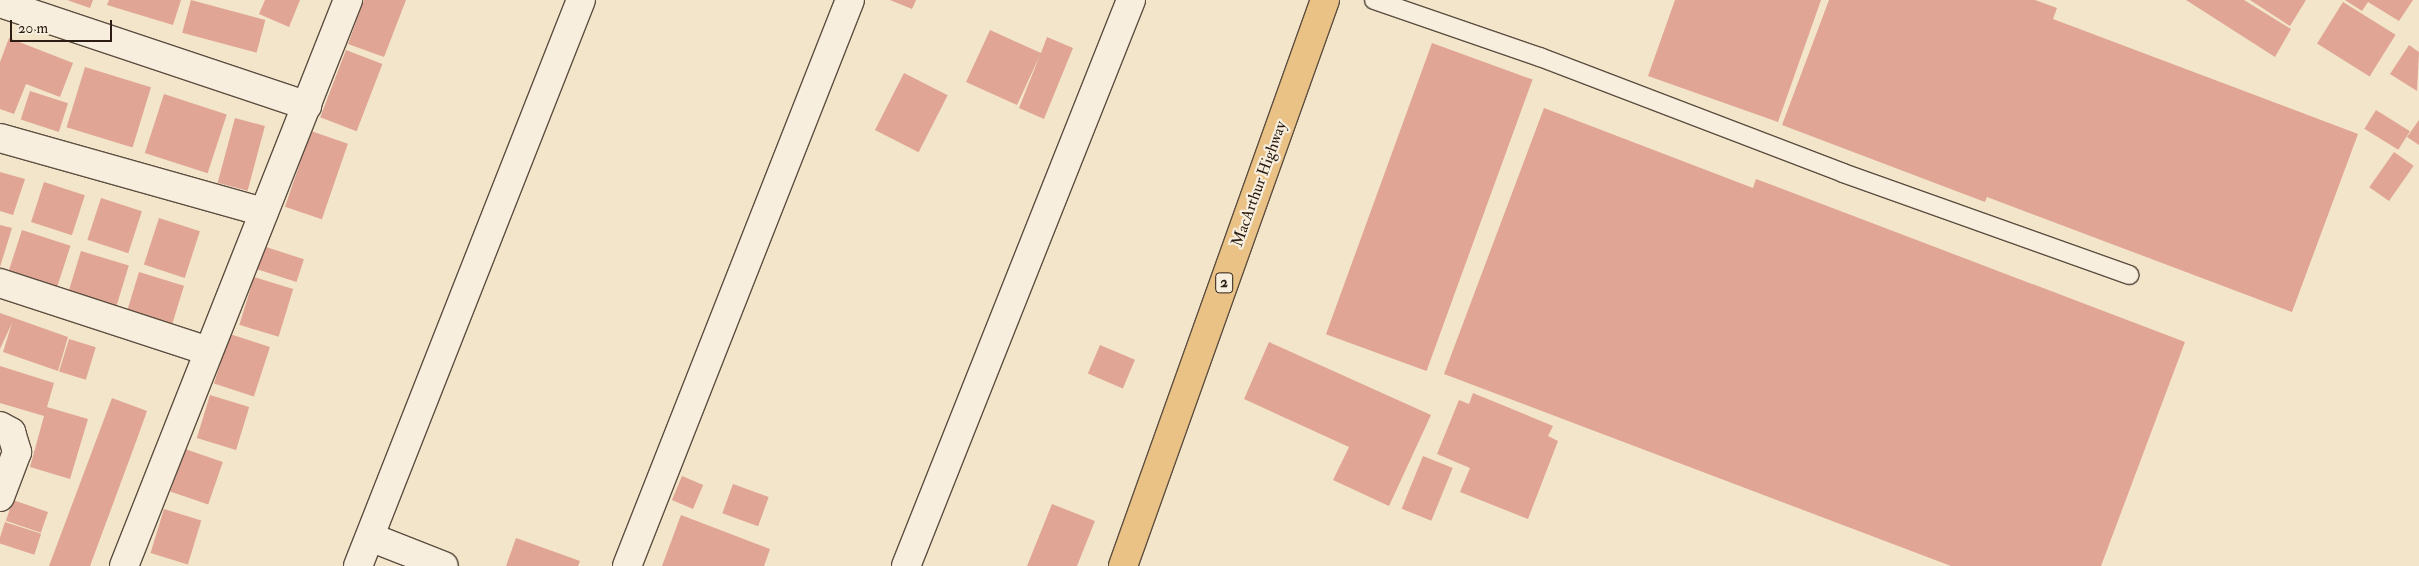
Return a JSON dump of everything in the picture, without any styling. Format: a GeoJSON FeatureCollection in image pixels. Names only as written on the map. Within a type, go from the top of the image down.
{"type":"FeatureCollection","features":[{"type":"Feature","properties":{"kind":"highway","name":"MacArthur Highway"},"geometry":{"type":"LineString","coordinates":[[1123,566],[1325,0]]}},
{"type":"Feature","properties":{"kind":"street"},"geometry":{"type":"LineString","coordinates":[[124,566],[348,0]]}},
{"type":"Feature","properties":{"kind":"street"},"geometry":{"type":"LineString","coordinates":[[358,566],[581,0]]}},
{"type":"Feature","properties":{"kind":"street"},"geometry":{"type":"LineString","coordinates":[[627,566],[850,0]]}},
{"type":"Feature","properties":{"kind":"street"},"geometry":{"type":"LineString","coordinates":[[906,566],[1131,0]]}},
{"type":"Feature","properties":{"kind":"street"},"geometry":{"type":"LineString","coordinates":[[0,3],[307,106]]}},
{"type":"Feature","properties":{"kind":"street"},"geometry":{"type":"LineString","coordinates":[[0,138],[264,212]]}},
{"type":"Feature","properties":{"kind":"street"},"geometry":{"type":"LineString","coordinates":[[0,283],[208,351]]}},
{"type":"Feature","properties":{"kind":"street"},"geometry":{"type":"LineString","coordinates":[[0,426],[11,432],[17,452],[0,497]]}},
{"type":"Feature","properties":{"kind":"street"},"geometry":{"type":"LineString","coordinates":[[370,537],[444,566]]}},
{"type":"Feature","properties":{"kind":"lane"},"geometry":{"type":"LineString","coordinates":[[1374,0],[1540,57],[1843,173],[2129,275]]}},
{"type":"Feature","properties":{"kind":"building"},"geometry":{"type":"Polygon","coordinates":[[[67,0],[93,0],[90,8],[67,0]]]}},
{"type":"Feature","properties":{"kind":"building"},"geometry":{"type":"Polygon","coordinates":[[[109,0],[181,0],[173,25],[107,5],[109,0]]]}},
{"type":"Feature","properties":{"kind":"building"},"geometry":{"type":"Polygon","coordinates":[[[191,0],[265,20],[257,53],[182,33],[191,0]]]}},
{"type":"Feature","properties":{"kind":"building"},"geometry":{"type":"Polygon","coordinates":[[[265,0],[300,0],[289,27],[259,14],[265,0]]]}},
{"type":"Feature","properties":{"kind":"building"},"geometry":{"type":"Polygon","coordinates":[[[364,0],[406,0],[384,57],[348,44],[364,0]]]}},
{"type":"Feature","properties":{"kind":"building"},"geometry":{"type":"Polygon","coordinates":[[[890,0],[916,0],[912,9],[890,0]]]}},
{"type":"Feature","properties":{"kind":"building"},"geometry":{"type":"Polygon","coordinates":[[[1675,0],[1821,0],[1778,122],[1648,76],[1675,0]]]}},
{"type":"Feature","properties":{"kind":"building"},"geometry":{"type":"Polygon","coordinates":[[[1829,0],[2035,0],[2057,8],[2053,19],[2358,134],[2292,312],[1987,197],[1985,202],[1782,125],[1829,0]]]}},
{"type":"Feature","properties":{"kind":"building"},"geometry":{"type":"Polygon","coordinates":[[[2186,0],[2244,0],[2291,29],[2275,57],[2186,0]]]}},
{"type":"Feature","properties":{"kind":"building"},"geometry":{"type":"Polygon","coordinates":[[[2250,0],[2306,0],[2290,26],[2250,0]]]}},
{"type":"Feature","properties":{"kind":"building"},"geometry":{"type":"Polygon","coordinates":[[[2345,0],[2413,0],[2399,21],[2368,2],[2362,11],[2345,0]]]}},
{"type":"Feature","properties":{"kind":"building"},"geometry":{"type":"Polygon","coordinates":[[[2343,2],[2396,35],[2370,76],[2317,44],[2343,2]]]}},
{"type":"Feature","properties":{"kind":"building"},"geometry":{"type":"Polygon","coordinates":[[[990,30],[1041,53],[1047,37],[1073,48],[1044,119],[1019,108],[1040,55],[1017,105],[966,82],[990,30]]]}},
{"type":"Feature","properties":{"kind":"building"},"geometry":{"type":"Polygon","coordinates":[[[9,38],[73,63],[60,97],[26,84],[14,114],[0,109],[0,62],[9,38]]]}},
{"type":"Feature","properties":{"kind":"building"},"geometry":{"type":"Polygon","coordinates":[[[1432,43],[1533,80],[1427,371],[1326,334],[1432,43]]]}},
{"type":"Feature","properties":{"kind":"building"},"geometry":{"type":"Polygon","coordinates":[[[2409,45],[2419,52],[2417,91],[2390,74],[2409,45]]]}},
{"type":"Feature","properties":{"kind":"building"},"geometry":{"type":"Polygon","coordinates":[[[346,50],[382,64],[357,131],[320,117],[346,50]]]}},
{"type":"Feature","properties":{"kind":"building"},"geometry":{"type":"Polygon","coordinates":[[[85,67],[151,87],[133,147],[67,127],[85,67]]]}},
{"type":"Feature","properties":{"kind":"building"},"geometry":{"type":"Polygon","coordinates":[[[904,73],[948,95],[919,152],[875,130],[904,73]]]}},
{"type":"Feature","properties":{"kind":"building"},"geometry":{"type":"Polygon","coordinates":[[[30,91],[68,103],[59,132],[21,120],[30,91]]]}},
{"type":"Feature","properties":{"kind":"building"},"geometry":{"type":"Polygon","coordinates":[[[164,94],[227,114],[208,173],[145,153],[164,94]]]}},
{"type":"Feature","properties":{"kind":"building"},"geometry":{"type":"Polygon","coordinates":[[[1544,108],[1753,188],[1756,179],[2185,342],[2101,566],[1951,566],[1444,374],[1544,108]]]}},
{"type":"Feature","properties":{"kind":"building"},"geometry":{"type":"Polygon","coordinates":[[[2376,110],[2410,131],[2398,150],[2364,129],[2376,110]]]}},
{"type":"Feature","properties":{"kind":"building"},"geometry":{"type":"Polygon","coordinates":[[[235,118],[265,126],[248,191],[218,183],[235,118]]]}},
{"type":"Feature","properties":{"kind":"building"},"geometry":{"type":"Polygon","coordinates":[[[2419,120],[2419,145],[2407,137],[2419,120]]]}},
{"type":"Feature","properties":{"kind":"building"},"geometry":{"type":"Polygon","coordinates":[[[311,131],[348,144],[322,219],[285,207],[311,131]]]}},
{"type":"Feature","properties":{"kind":"building"},"geometry":{"type":"Polygon","coordinates":[[[2394,152],[2414,166],[2389,201],[2369,187],[2394,152]]]}},
{"type":"Feature","properties":{"kind":"building"},"geometry":{"type":"Polygon","coordinates":[[[0,172],[25,179],[13,215],[0,211],[0,172]]]}},
{"type":"Feature","properties":{"kind":"building"},"geometry":{"type":"Polygon","coordinates":[[[44,182],[85,195],[72,235],[31,222],[44,182]]]}},
{"type":"Feature","properties":{"kind":"building"},"geometry":{"type":"Polygon","coordinates":[[[101,198],[142,211],[128,253],[87,240],[101,198]]]}},
{"type":"Feature","properties":{"kind":"building"},"geometry":{"type":"Polygon","coordinates":[[[159,218],[200,231],[185,278],[144,265],[159,218]]]}},
{"type":"Feature","properties":{"kind":"building"},"geometry":{"type":"Polygon","coordinates":[[[0,225],[12,228],[0,267],[0,225]]]}},
{"type":"Feature","properties":{"kind":"building"},"geometry":{"type":"Polygon","coordinates":[[[22,230],[71,246],[56,290],[8,274],[22,230]]]}},
{"type":"Feature","properties":{"kind":"building"},"geometry":{"type":"Polygon","coordinates":[[[263,246],[304,259],[296,282],[256,269],[263,246]]]}},
{"type":"Feature","properties":{"kind":"building"},"geometry":{"type":"Polygon","coordinates":[[[81,251],[129,266],[116,307],[68,292],[81,251]]]}},
{"type":"Feature","properties":{"kind":"building"},"geometry":{"type":"Polygon","coordinates":[[[139,272],[184,286],[172,326],[127,312],[139,272]]]}},
{"type":"Feature","properties":{"kind":"building"},"geometry":{"type":"Polygon","coordinates":[[[254,277],[293,289],[279,337],[239,325],[254,277]]]}},
{"type":"Feature","properties":{"kind":"building"},"geometry":{"type":"Polygon","coordinates":[[[0,313],[68,337],[58,371],[3,352],[12,323],[0,349],[0,313]]]}},
{"type":"Feature","properties":{"kind":"building"},"geometry":{"type":"Polygon","coordinates":[[[230,334],[270,347],[254,396],[214,383],[230,334]]]}},
{"type":"Feature","properties":{"kind":"building"},"geometry":{"type":"Polygon","coordinates":[[[69,339],[96,347],[86,380],[59,372],[69,339]]]}},
{"type":"Feature","properties":{"kind":"building"},"geometry":{"type":"Polygon","coordinates":[[[1269,342],[1431,415],[1389,506],[1333,480],[1349,447],[1244,399],[1269,342]]]}},
{"type":"Feature","properties":{"kind":"building"},"geometry":{"type":"Polygon","coordinates":[[[1100,345],[1135,360],[1123,388],[1088,374],[1100,345]]]}},
{"type":"Feature","properties":{"kind":"building"},"geometry":{"type":"Polygon","coordinates":[[[0,366],[54,383],[47,407],[88,419],[70,479],[30,467],[44,416],[0,403],[0,366]]]}},
{"type":"Feature","properties":{"kind":"building"},"geometry":{"type":"Polygon","coordinates":[[[1473,393],[1553,426],[1548,436],[1558,441],[1528,519],[1460,492],[1470,468],[1437,454],[1459,400],[1469,404],[1473,393]]]}},
{"type":"Feature","properties":{"kind":"building"},"geometry":{"type":"Polygon","coordinates":[[[210,395],[249,407],[236,450],[197,438],[210,395]]]}},
{"type":"Feature","properties":{"kind":"building"},"geometry":{"type":"Polygon","coordinates":[[[112,398],[147,411],[90,566],[49,566],[112,398]]]}},
{"type":"Feature","properties":{"kind":"building"},"geometry":{"type":"Polygon","coordinates":[[[185,449],[223,462],[208,505],[170,492],[185,449]]]}},
{"type":"Feature","properties":{"kind":"building"},"geometry":{"type":"Polygon","coordinates":[[[1423,456],[1453,468],[1431,521],[1402,509],[1423,456]]]}},
{"type":"Feature","properties":{"kind":"building"},"geometry":{"type":"Polygon","coordinates":[[[682,476],[703,485],[693,509],[672,500],[682,476]]]}},
{"type":"Feature","properties":{"kind":"building"},"geometry":{"type":"Polygon","coordinates":[[[733,484],[769,497],[758,526],[722,513],[733,484]]]}},
{"type":"Feature","properties":{"kind":"building"},"geometry":{"type":"Polygon","coordinates":[[[13,500],[48,512],[41,533],[6,521],[13,500]]]}},
{"type":"Feature","properties":{"kind":"building"},"geometry":{"type":"Polygon","coordinates":[[[1052,504],[1095,521],[1077,566],[1027,566],[1052,504]]]}},
{"type":"Feature","properties":{"kind":"building"},"geometry":{"type":"Polygon","coordinates":[[[164,509],[201,520],[188,564],[151,553],[164,509]]]}},
{"type":"Feature","properties":{"kind":"building"},"geometry":{"type":"Polygon","coordinates":[[[681,515],[770,549],[764,566],[662,566],[681,515]]]}},
{"type":"Feature","properties":{"kind":"building"},"geometry":{"type":"Polygon","coordinates":[[[5,522],[41,534],[34,555],[0,544],[5,522]]]}},
{"type":"Feature","properties":{"kind":"building"},"geometry":{"type":"Polygon","coordinates":[[[516,538],[580,561],[578,566],[506,566],[516,538]]]}}]}
